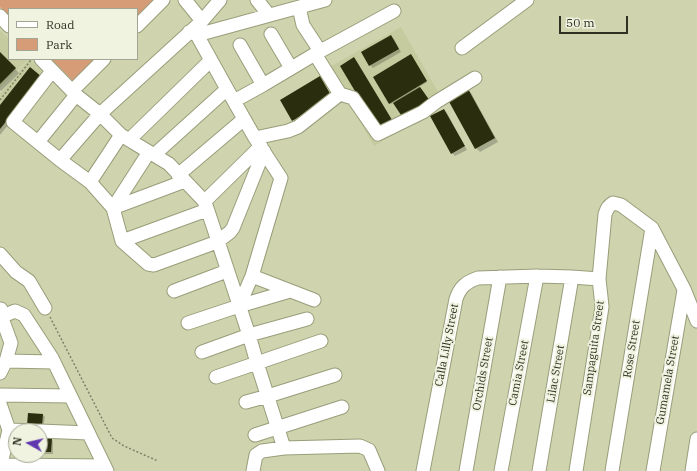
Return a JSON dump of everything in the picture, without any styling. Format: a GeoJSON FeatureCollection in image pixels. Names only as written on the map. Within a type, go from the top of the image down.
{"type":"FeatureCollection","features":[{"type":"Feature","properties":{"kind":"street"},"geometry":{"type":"LineString","coordinates":[[138,25],[163,0]]}},
{"type":"Feature","properties":{"kind":"street"},"geometry":{"type":"LineString","coordinates":[[185,0],[202,21]]}},
{"type":"Feature","properties":{"kind":"street"},"geometry":{"type":"LineString","coordinates":[[60,160],[100,114],[193,33],[220,0]]}},
{"type":"Feature","properties":{"kind":"street"},"geometry":{"type":"LineString","coordinates":[[257,0],[269,15]]}},
{"type":"Feature","properties":{"kind":"street"},"geometry":{"type":"LineString","coordinates":[[193,33],[269,15],[303,3],[325,0]]}},
{"type":"Feature","properties":{"kind":"street"},"geometry":{"type":"LineString","coordinates":[[462,48],[527,0]]}},
{"type":"Feature","properties":{"kind":"street"},"geometry":{"type":"LineString","coordinates":[[303,3],[303,25],[340,94],[353,98],[378,134],[423,112],[436,102],[475,78]]}},
{"type":"Feature","properties":{"kind":"street"},"geometry":{"type":"LineString","coordinates":[[234,101],[394,11]]}},
{"type":"Feature","properties":{"kind":"street"},"geometry":{"type":"LineString","coordinates":[[0,16],[8,25]]}},
{"type":"Feature","properties":{"kind":"street"},"geometry":{"type":"LineString","coordinates":[[193,33],[211,60],[244,119],[281,178],[252,276],[239,306]]}},
{"type":"Feature","properties":{"kind":"street"},"geometry":{"type":"LineString","coordinates":[[271,34],[291,68]]}},
{"type":"Feature","properties":{"kind":"street"},"geometry":{"type":"LineString","coordinates":[[240,45],[264,85]]}},
{"type":"Feature","properties":{"kind":"street"},"geometry":{"type":"LineString","coordinates":[[36,60],[52,71],[74,93],[125,137],[169,164],[206,206],[249,335],[284,448]]}},
{"type":"Feature","properties":{"kind":"street"},"geometry":{"type":"LineString","coordinates":[[38,142],[74,93],[103,60]]}},
{"type":"Feature","properties":{"kind":"street"},"geometry":{"type":"LineString","coordinates":[[90,182],[125,137],[211,60]]}},
{"type":"Feature","properties":{"kind":"street"},"geometry":{"type":"LineString","coordinates":[[52,71],[13,122],[90,182],[113,208],[122,241],[146,262],[154,265],[217,242],[230,232],[233,228],[260,145]]}},
{"type":"Feature","properties":{"kind":"street"},"geometry":{"type":"LineString","coordinates":[[113,208],[151,153],[227,89]]}},
{"type":"Feature","properties":{"kind":"street"},"geometry":{"type":"LineString","coordinates":[[122,241],[206,206],[260,145],[298,127],[340,94]]}},
{"type":"Feature","properties":{"kind":"street"},"geometry":{"type":"LineString","coordinates":[[113,208],[182,178],[244,119]]}},
{"type":"Feature","properties":{"kind":"street","name":"Sampaguita Street"},"geometry":{"type":"LineString","coordinates":[[576,471],[602,307],[599,279],[605,214],[609,206],[613,204],[621,205],[652,228]]}},
{"type":"Feature","properties":{"kind":"street"},"geometry":{"type":"LineString","coordinates":[[652,228],[684,289],[697,321]]}},
{"type":"Feature","properties":{"kind":"street","name":"Rose Street"},"geometry":{"type":"LineString","coordinates":[[612,471],[652,228]]}},
{"type":"Feature","properties":{"kind":"street"},"geometry":{"type":"LineString","coordinates":[[0,254],[16,272],[29,281],[45,308]]}},
{"type":"Feature","properties":{"kind":"street"},"geometry":{"type":"LineString","coordinates":[[174,291],[227,271]]}},
{"type":"Feature","properties":{"kind":"street"},"geometry":{"type":"LineString","coordinates":[[252,276],[314,300]]}},
{"type":"Feature","properties":{"kind":"street","name":"Calla Lilly Street"},"geometry":{"type":"LineString","coordinates":[[423,471],[458,291],[470,280],[478,278],[537,276],[599,279]]}},
{"type":"Feature","properties":{"kind":"street","name":"Camia Street"},"geometry":{"type":"LineString","coordinates":[[501,471],[537,276]]}},
{"type":"Feature","properties":{"kind":"street","name":"Orchids Street"},"geometry":{"type":"LineString","coordinates":[[466,471],[500,277]]}},
{"type":"Feature","properties":{"kind":"street","name":"Lilac Street"},"geometry":{"type":"LineString","coordinates":[[539,471],[572,277]]}},
{"type":"Feature","properties":{"kind":"street","name":"Gumamela Street"},"geometry":{"type":"LineString","coordinates":[[653,471],[684,289]]}},
{"type":"Feature","properties":{"kind":"street"},"geometry":{"type":"LineString","coordinates":[[188,323],[290,291]]}},
{"type":"Feature","properties":{"kind":"street"},"geometry":{"type":"LineString","coordinates":[[0,373],[6,361],[11,343],[3,321],[2,312],[16,311],[24,315],[54,362],[106,469],[0,466],[8,434]]}},
{"type":"Feature","properties":{"kind":"street"},"geometry":{"type":"LineString","coordinates":[[202,352],[249,335],[307,319]]}},
{"type":"Feature","properties":{"kind":"street"},"geometry":{"type":"LineString","coordinates":[[216,377],[322,341]]}},
{"type":"Feature","properties":{"kind":"street"},"geometry":{"type":"LineString","coordinates":[[6,361],[54,362]]}},
{"type":"Feature","properties":{"kind":"street"},"geometry":{"type":"LineString","coordinates":[[246,402],[335,375]]}},
{"type":"Feature","properties":{"kind":"street"},"geometry":{"type":"LineString","coordinates":[[0,395],[70,396]]}},
{"type":"Feature","properties":{"kind":"street"},"geometry":{"type":"LineString","coordinates":[[0,404],[8,427]]}},
{"type":"Feature","properties":{"kind":"street"},"geometry":{"type":"LineString","coordinates":[[255,435],[342,407]]}},
{"type":"Feature","properties":{"kind":"street"},"geometry":{"type":"LineString","coordinates":[[48,431],[88,433]]}},
{"type":"Feature","properties":{"kind":"street"},"geometry":{"type":"LineString","coordinates":[[692,471],[697,439]]}},
{"type":"Feature","properties":{"kind":"street"},"geometry":{"type":"LineString","coordinates":[[253,471],[256,454],[262,451],[284,448],[360,446],[369,450],[378,471]]}},
{"type":"Feature","properties":{"kind":"path"},"geometry":{"type":"LineString","coordinates":[[0,100],[28,64],[36,60]]}},
{"type":"Feature","properties":{"kind":"path"},"geometry":{"type":"LineString","coordinates":[[45,308],[112,438],[124,446],[158,461]]}},
{"type":"Feature","properties":{"kind":"shaded area"},"geometry":{"type":"Polygon","coordinates":[[[401,27],[445,104],[374,146],[328,68],[401,27]]]}},
{"type":"Feature","properties":{"kind":"shaded area"},"geometry":{"type":"Polygon","coordinates":[[[0,30],[8,38],[8,60],[27,60],[0,88],[0,30]]]}},
{"type":"Feature","properties":{"kind":"shaded area"},"geometry":{"type":"Polygon","coordinates":[[[28,60],[30,60],[45,74],[0,130],[0,94],[28,60]]]}},
{"type":"Feature","properties":{"kind":"green space"},"geometry":{"type":"Polygon","coordinates":[[[0,0],[159,0],[138,21],[138,8],[8,8],[8,15],[0,7],[0,0]]]}},
{"type":"Feature","properties":{"kind":"green space"},"geometry":{"type":"Polygon","coordinates":[[[52,60],[99,60],[75,83],[52,60]]]}},
{"type":"Feature","properties":{"kind":"building"},"geometry":{"type":"Polygon","coordinates":[[[391,35],[399,49],[369,66],[361,52],[391,35]]]}},
{"type":"Feature","properties":{"kind":"building"},"geometry":{"type":"Polygon","coordinates":[[[0,52],[16,68],[0,84],[0,52]]]}},
{"type":"Feature","properties":{"kind":"building"},"geometry":{"type":"Polygon","coordinates":[[[411,54],[427,81],[389,104],[373,77],[411,54]]]}},
{"type":"Feature","properties":{"kind":"building"},"geometry":{"type":"Polygon","coordinates":[[[354,57],[392,120],[377,128],[340,66],[354,57]]]}},
{"type":"Feature","properties":{"kind":"building"},"geometry":{"type":"Polygon","coordinates":[[[30,67],[42,77],[0,129],[0,105],[30,67]]]}},
{"type":"Feature","properties":{"kind":"building"},"geometry":{"type":"Polygon","coordinates":[[[320,76],[332,97],[292,121],[280,100],[320,76]]]}},
{"type":"Feature","properties":{"kind":"building"},"geometry":{"type":"Polygon","coordinates":[[[420,87],[430,101],[403,118],[393,103],[420,87]]]}},
{"type":"Feature","properties":{"kind":"building"},"geometry":{"type":"Polygon","coordinates":[[[467,87],[495,138],[475,149],[447,98],[467,87]]]}},
{"type":"Feature","properties":{"kind":"building"},"geometry":{"type":"Polygon","coordinates":[[[444,109],[465,146],[451,154],[430,116],[444,109]]]}},
{"type":"Feature","properties":{"kind":"building"},"geometry":{"type":"Polygon","coordinates":[[[28,413],[43,414],[42,423],[27,423],[28,413]]]}},
{"type":"Feature","properties":{"kind":"building"},"geometry":{"type":"Polygon","coordinates":[[[48,438],[52,438],[51,452],[48,452],[48,438]]]}}]}
